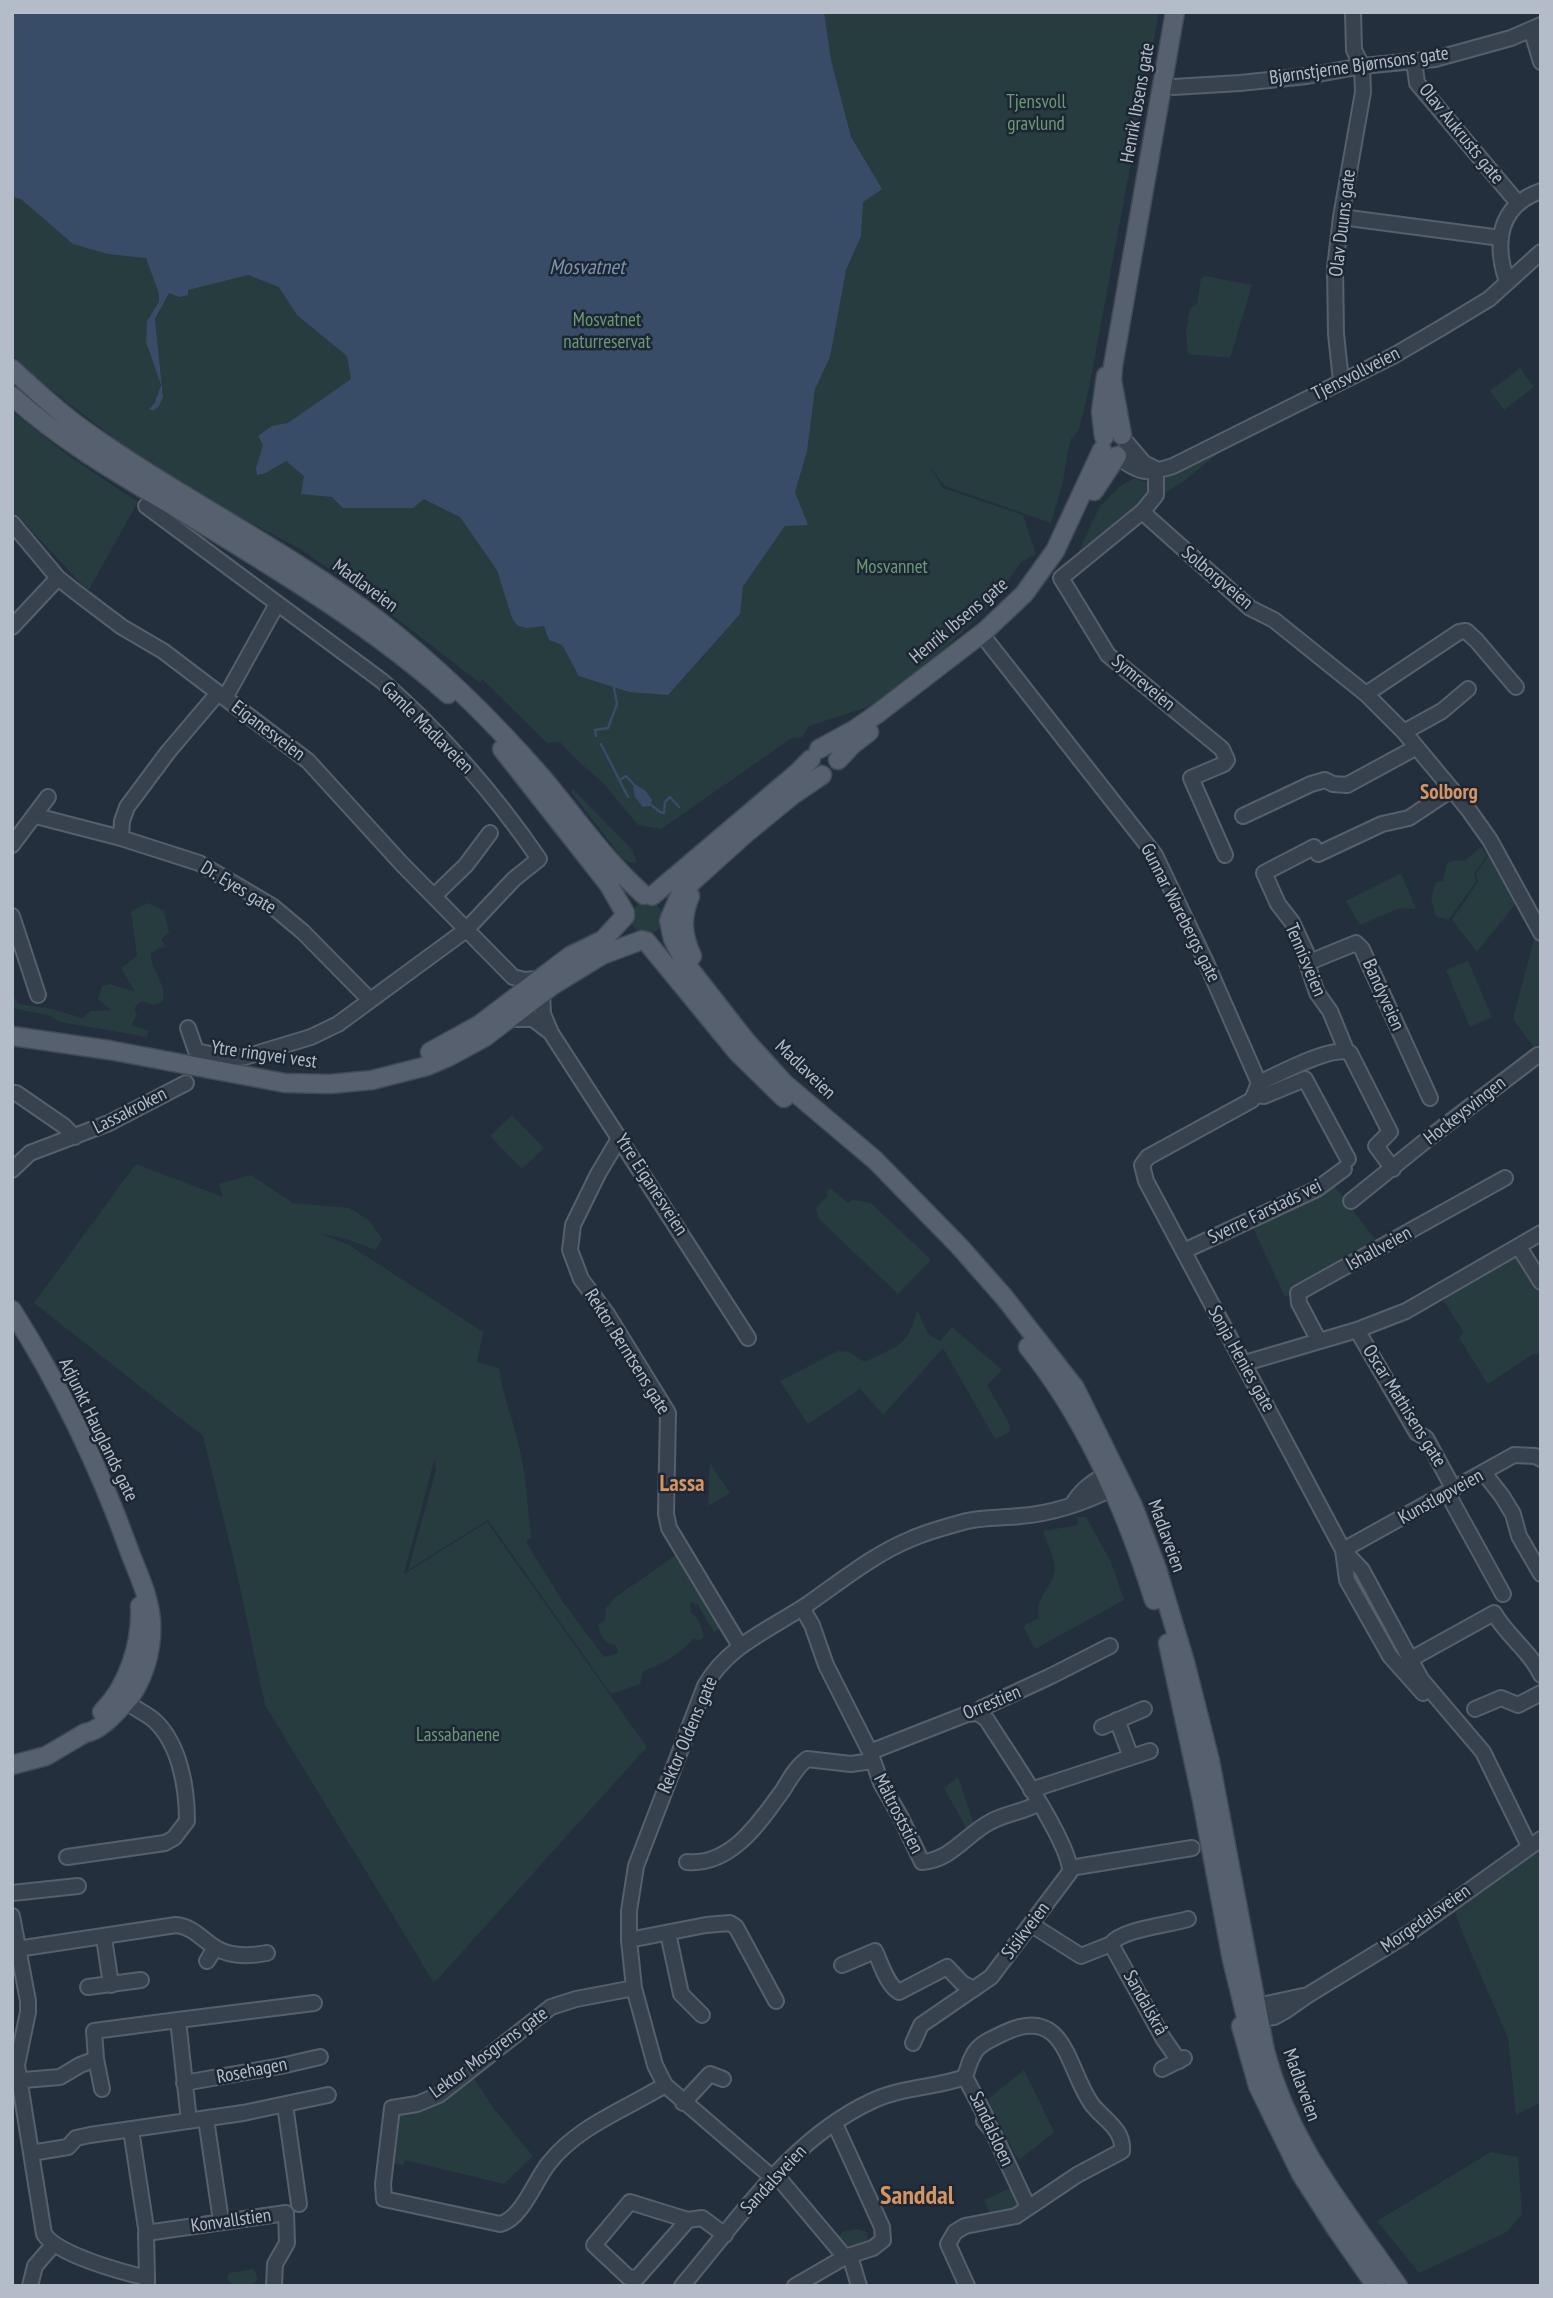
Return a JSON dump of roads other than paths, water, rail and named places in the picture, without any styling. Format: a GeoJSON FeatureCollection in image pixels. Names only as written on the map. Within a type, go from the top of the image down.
{"type":"FeatureCollection","features":[{"type":"Feature","properties":{"kind":"main road","name":"Henrik Ibsens gate"},"geometry":{"type":"LineString","coordinates":[[838,760],[852,745],[987,641],[1022,610],[1052,573],[1070,544],[1115,446],[1101,400],[1127,284],[1175,12]]}},
{"type":"Feature","properties":{"kind":"main road","name":"Madlaveien"},"geometry":{"type":"LineString","coordinates":[[12,369],[80,428],[300,566],[380,622],[415,651],[503,733],[615,868],[648,896]]}},
{"type":"Feature","properties":{"kind":"main road","name":"Madlaveien"},"geometry":{"type":"LineString","coordinates":[[12,397],[68,442],[310,589],[445,692],[511,759],[609,885],[625,915]]}},
{"type":"Feature","properties":{"kind":"main road","name":"Henrik Ibsens gate"},"geometry":{"type":"LineString","coordinates":[[648,896],[785,784],[815,754],[877,714],[1008,612],[1040,574],[1055,551],[1115,446]]}},
{"type":"Feature","properties":{"kind":"main road"},"geometry":{"type":"LineString","coordinates":[[670,919],[664,904],[648,896],[632,901],[625,915],[627,929],[632,935],[644,941],[657,939],[663,934],[670,919],[680,895],[693,881],[794,794],[822,775],[834,772],[838,760],[832,750],[815,754],[815,771],[822,775]]}},
{"type":"Feature","properties":{"kind":"main road"},"geometry":{"type":"LineString","coordinates":[[570,956],[600,932],[608,918],[607,902],[595,880],[595,867]]}},
{"type":"Feature","properties":{"kind":"main road"},"geometry":{"type":"LineString","coordinates":[[698,981],[698,964],[685,940],[683,919],[689,897],[702,874]]}},
{"type":"Feature","properties":{"kind":"main road","name":"Ytre ringvei vest"},"geometry":{"type":"LineString","coordinates":[[12,1036],[109,1050],[285,1083],[330,1084],[372,1080],[427,1066],[467,1047],[540,986],[570,956],[603,940],[625,915]]}},
{"type":"Feature","properties":{"kind":"main road","name":"Madlaveien"},"geometry":{"type":"LineString","coordinates":[[670,919],[673,939],[680,955],[726,1017],[785,1084],[875,1160],[960,1247],[1075,1388],[1111,1478],[1172,1658],[1232,1960],[1237,2007],[1258,2086],[1301,2174],[1376,2286]]}},
{"type":"Feature","properties":{"kind":"main road","name":"Madlaveien"},"geometry":{"type":"LineString","coordinates":[[644,941],[755,1071],[881,1182],[956,1259],[1047,1373],[1111,1478],[1157,1569],[1185,1662],[1210,1761],[1254,2014],[1269,2068],[1299,2140],[1317,2173],[1398,2286]]}},
{"type":"Feature","properties":{"kind":"main road","name":"Ytre ringvei vest"},"geometry":{"type":"LineString","coordinates":[[540,986],[602,955],[644,941]]}},
{"type":"Feature","properties":{"kind":"main road","name":"Ytre ringvei vest"},"geometry":{"type":"LineString","coordinates":[[12,1026],[282,1076],[320,1079],[376,1073],[419,1058],[509,1012]]}},
{"type":"Feature","properties":{"kind":"main road","name":"Adjunkt Hauglands gate"},"geometry":{"type":"LineString","coordinates":[[12,1310],[83,1437],[145,1588],[151,1634],[141,1676],[127,1695]]}},
{"type":"Feature","properties":{"kind":"main road"},"geometry":{"type":"LineString","coordinates":[[12,1765],[46,1756],[85,1733],[92,1732],[127,1695]]}},
{"type":"Feature","properties":{"kind":"main road","name":"Madlaveien"},"geometry":{"type":"LineString","coordinates":[[1232,1960],[1254,2014],[1255,2055],[1273,2114]]}},
{"type":"Feature","properties":{"kind":"street","name":"Olav Duuns gate"},"geometry":{"type":"LineString","coordinates":[[1340,381],[1335,268],[1363,93],[1362,66],[1354,50],[1353,12]]}},
{"type":"Feature","properties":{"kind":"street","name":"Bjørnstjerne Bjørnsons gate"},"geometry":{"type":"LineString","coordinates":[[1173,87],[1307,76],[1362,66],[1435,59],[1511,38],[1536,27]]}},
{"type":"Feature","properties":{"kind":"street"},"geometry":{"type":"LineString","coordinates":[[1536,27],[1541,62]]}},
{"type":"Feature","properties":{"kind":"street","name":"Olav Aukrusts gate"},"geometry":{"type":"LineString","coordinates":[[1414,61],[1417,83],[1517,202]]}},
{"type":"Feature","properties":{"kind":"street"},"geometry":{"type":"LineString","coordinates":[[1507,282],[1500,255],[1503,223],[1517,202],[1541,191]]}},
{"type":"Feature","properties":{"kind":"street"},"geometry":{"type":"LineString","coordinates":[[1342,216],[1501,238]]}},
{"type":"Feature","properties":{"kind":"street","name":"Tjensvollveien"},"geometry":{"type":"LineString","coordinates":[[1156,469],[1173,466],[1393,356],[1479,306],[1541,252]]}},
{"type":"Feature","properties":{"kind":"street"},"geometry":{"type":"LineString","coordinates":[[1115,446],[1137,471],[1156,469],[1156,495],[1143,511]]}},
{"type":"Feature","properties":{"kind":"street","name":"Gamle Madlaveien"},"geometry":{"type":"LineString","coordinates":[[146,506],[382,681],[428,723],[462,760],[522,834],[539,859],[514,879],[467,930]]}},
{"type":"Feature","properties":{"kind":"street","name":"Solborgveien"},"geometry":{"type":"LineString","coordinates":[[1143,511],[1250,608],[1273,620],[1366,694],[1404,732],[1490,840],[1541,933]]}},
{"type":"Feature","properties":{"kind":"street","name":"Symreveien"},"geometry":{"type":"LineString","coordinates":[[1143,511],[1061,578],[1114,661],[1203,732],[1225,753],[1227,760],[1224,764],[1191,778],[1225,855]]}},
{"type":"Feature","properties":{"kind":"street","name":"Eiganesveien"},"geometry":{"type":"LineString","coordinates":[[12,523],[58,578],[122,627],[163,651],[308,761],[500,965],[513,977],[540,986]]}},
{"type":"Feature","properties":{"kind":"street"},"geometry":{"type":"LineString","coordinates":[[12,627],[58,578]]}},
{"type":"Feature","properties":{"kind":"street"},"geometry":{"type":"LineString","coordinates":[[121,838],[122,821],[127,807],[168,752],[221,696],[277,604]]}},
{"type":"Feature","properties":{"kind":"street"},"geometry":{"type":"LineString","coordinates":[[1366,694],[1459,632],[1466,631],[1516,687]]}},
{"type":"Feature","properties":{"kind":"street","name":"Gunnar Warebergs gate"},"geometry":{"type":"LineString","coordinates":[[987,641],[1155,855],[1226,1006],[1257,1089]]}},
{"type":"Feature","properties":{"kind":"street"},"geometry":{"type":"LineString","coordinates":[[1404,732],[1442,711],[1468,689]]}},
{"type":"Feature","properties":{"kind":"street"},"geometry":{"type":"LineString","coordinates":[[1243,816],[1311,784],[1325,780],[1333,784],[1347,785],[1415,748]]}},
{"type":"Feature","properties":{"kind":"street","name":"Tennisveien"},"geometry":{"type":"LineString","coordinates":[[1346,1050],[1330,1011],[1317,993],[1306,952],[1292,922],[1278,904],[1264,873],[1314,847],[1318,854],[1382,824],[1409,817],[1451,790]]}},
{"type":"Feature","properties":{"kind":"street"},"geometry":{"type":"LineString","coordinates":[[12,845],[48,797]]}},
{"type":"Feature","properties":{"kind":"street","name":"Dr. Eyes gate"},"geometry":{"type":"LineString","coordinates":[[36,816],[121,838],[199,863],[272,906],[313,941],[370,1000]]}},
{"type":"Feature","properties":{"kind":"street"},"geometry":{"type":"LineString","coordinates":[[434,896],[466,865],[490,833]]}},
{"type":"Feature","properties":{"kind":"street"},"geometry":{"type":"LineString","coordinates":[[12,916],[38,995]]}},
{"type":"Feature","properties":{"kind":"street"},"geometry":{"type":"LineString","coordinates":[[188,1028],[196,1051],[229,1058],[244,1057],[311,1037],[338,1024],[467,930]]}},
{"type":"Feature","properties":{"kind":"street","name":"Bandyveien"},"geometry":{"type":"LineString","coordinates":[[1307,963],[1356,943],[1363,949],[1430,1098]]}},
{"type":"Feature","properties":{"kind":"street"},"geometry":{"type":"LineString","coordinates":[[500,965],[509,980],[509,1012],[533,1019],[551,1033]]}},
{"type":"Feature","properties":{"kind":"street","name":"Ytre Eiganesveien"},"geometry":{"type":"LineString","coordinates":[[540,986],[543,1014],[551,1033],[748,1338]]}},
{"type":"Feature","properties":{"kind":"street"},"geometry":{"type":"LineString","coordinates":[[1257,1089],[1290,1068],[1346,1050],[1354,1057],[1390,1132],[1376,1146],[1393,1169]]}},
{"type":"Feature","properties":{"kind":"street","name":"Hockeysvingen"},"geometry":{"type":"LineString","coordinates":[[1351,1201],[1538,1055]]}},
{"type":"Feature","properties":{"kind":"street","name":"Sverre Farstads vei"},"geometry":{"type":"LineString","coordinates":[[1184,1251],[1317,1189],[1346,1164],[1305,1079],[1264,1096],[1257,1089]]}},
{"type":"Feature","properties":{"kind":"street","name":"Lassakroken"},"geometry":{"type":"LineString","coordinates":[[12,1170],[30,1153],[109,1123],[186,1083]]}},
{"type":"Feature","properties":{"kind":"street","name":"Sonja Henies gate"},"geometry":{"type":"LineString","coordinates":[[1257,1089],[1239,1107],[1148,1157],[1142,1165],[1146,1181],[1343,1550],[1362,1570],[1421,1679],[1483,1752],[1535,1842]]}},
{"type":"Feature","properties":{"kind":"street","name":"Lassakroken"},"geometry":{"type":"LineString","coordinates":[[12,1093],[35,1105],[75,1137]]}},
{"type":"Feature","properties":{"kind":"street","name":"Rektor Berntsens gate"},"geometry":{"type":"LineString","coordinates":[[620,1137],[592,1184],[573,1225],[569,1242],[571,1257],[582,1279],[620,1334],[668,1413],[668,1528],[740,1646]]}},
{"type":"Feature","properties":{"kind":"street","name":"Ishallveien"},"geometry":{"type":"LineString","coordinates":[[1319,1341],[1299,1303],[1298,1293],[1505,1178]]}},
{"type":"Feature","properties":{"kind":"street"},"geometry":{"type":"LineString","coordinates":[[1245,1363],[1357,1330],[1406,1311],[1541,1233]]}},
{"type":"Feature","properties":{"kind":"street"},"geometry":{"type":"LineString","coordinates":[[1519,1247],[1541,1282]]}},
{"type":"Feature","properties":{"kind":"street","name":"Oscar Mathisens gate"},"geometry":{"type":"LineString","coordinates":[[1357,1330],[1417,1433],[1426,1437],[1451,1484],[1450,1498],[1503,1594]]}},
{"type":"Feature","properties":{"kind":"street","name":"Kunstløpveien"},"geometry":{"type":"LineString","coordinates":[[1343,1550],[1514,1455],[1541,1459]]}},
{"type":"Feature","properties":{"kind":"street"},"geometry":{"type":"LineString","coordinates":[[1484,1473],[1513,1514],[1519,1536],[1541,1574]]}},
{"type":"Feature","properties":{"kind":"street","name":"Rektor Oldens gate"},"geometry":{"type":"LineString","coordinates":[[847,2256],[777,2180],[665,2085],[655,2065],[634,1988],[629,1911],[636,1866],[705,1686],[718,1666],[740,1646],[802,1608],[885,1551],[912,1538],[971,1520],[1049,1513],[1074,1503],[1080,1492],[1091,1482],[1111,1478]]}},
{"type":"Feature","properties":{"kind":"street","name":"Sonja Henies gate"},"geometry":{"type":"LineString","coordinates":[[1343,1550],[1347,1580],[1390,1656],[1424,1694],[1441,1703]]}},
{"type":"Feature","properties":{"kind":"street"},"geometry":{"type":"LineString","coordinates":[[802,1608],[812,1625],[826,1665],[871,1756]]}},
{"type":"Feature","properties":{"kind":"street"},"geometry":{"type":"LineString","coordinates":[[1411,1659],[1494,1613],[1503,1629],[1536,1665],[1541,1675]]}},
{"type":"Feature","properties":{"kind":"street","name":"Orrestien"},"geometry":{"type":"LineString","coordinates":[[687,1862],[706,1863],[729,1851],[761,1820],[791,1776],[807,1759],[851,1764],[967,1714],[978,1713],[982,1708],[1110,1646]]}},
{"type":"Feature","properties":{"kind":"street"},"geometry":{"type":"LineString","coordinates":[[1475,1709],[1501,1698],[1518,1705],[1541,1693]]}},
{"type":"Feature","properties":{"kind":"street"},"geometry":{"type":"LineString","coordinates":[[67,1857],[164,1843],[174,1838],[187,1821],[175,1753],[170,1740],[146,1713],[140,1712],[127,1695]]}},
{"type":"Feature","properties":{"kind":"street"},"geometry":{"type":"LineString","coordinates":[[1101,1727],[1144,1709]]}},
{"type":"Feature","properties":{"kind":"street"},"geometry":{"type":"LineString","coordinates":[[978,1713],[987,1720],[1035,1797],[1061,1843],[1070,1868],[1192,1847]]}},
{"type":"Feature","properties":{"kind":"street"},"geometry":{"type":"LineString","coordinates":[[1116,1720],[1131,1757]]}},
{"type":"Feature","properties":{"kind":"street"},"geometry":{"type":"LineString","coordinates":[[1035,1797],[1150,1751]]}},
{"type":"Feature","properties":{"kind":"street","name":"Måltroststien"},"geometry":{"type":"LineString","coordinates":[[871,1756],[922,1862],[946,1855],[993,1820],[1027,1810],[1035,1797]]}},
{"type":"Feature","properties":{"kind":"street","name":"Morgedalsveien"},"geometry":{"type":"LineString","coordinates":[[1254,2014],[1274,2017],[1411,1932],[1535,1842]]}},
{"type":"Feature","properties":{"kind":"street","name":"Sisikveien"},"geometry":{"type":"LineString","coordinates":[[913,2043],[921,2025],[990,1977],[1068,1876],[1070,1868]]}},
{"type":"Feature","properties":{"kind":"street"},"geometry":{"type":"LineString","coordinates":[[12,1893],[78,1886]]}},
{"type":"Feature","properties":{"kind":"street"},"geometry":{"type":"LineString","coordinates":[[12,1916],[18,1986],[28,2012],[18,2054],[16,2080],[31,2153],[41,2226],[48,2240],[54,2244],[147,2282]]}},
{"type":"Feature","properties":{"kind":"street"},"geometry":{"type":"LineString","coordinates":[[1032,1925],[1081,1956],[1140,1930],[1188,1919]]}},
{"type":"Feature","properties":{"kind":"street"},"geometry":{"type":"LineString","coordinates":[[629,1940],[730,1923],[736,1927],[776,2001]]}},
{"type":"Feature","properties":{"kind":"street"},"geometry":{"type":"LineString","coordinates":[[15,1944],[104,1938],[176,1925],[195,1931],[215,1948],[246,1955],[267,1953]]}},
{"type":"Feature","properties":{"kind":"street"},"geometry":{"type":"LineString","coordinates":[[668,1933],[681,1994],[702,2015]]}},
{"type":"Feature","properties":{"kind":"street"},"geometry":{"type":"LineString","coordinates":[[104,1938],[111,1985]]}},
{"type":"Feature","properties":{"kind":"street","name":"Sandalskrå"},"geometry":{"type":"LineString","coordinates":[[1111,1944],[1163,2038],[1182,2060],[1162,2069]]}},
{"type":"Feature","properties":{"kind":"street"},"geometry":{"type":"LineString","coordinates":[[207,1961],[215,1948]]}},
{"type":"Feature","properties":{"kind":"street"},"geometry":{"type":"LineString","coordinates":[[842,1965],[875,1951],[895,1990],[899,1992],[947,1967],[962,1983],[974,1989]]}},
{"type":"Feature","properties":{"kind":"street"},"geometry":{"type":"LineString","coordinates":[[88,1987],[141,1980]]}},
{"type":"Feature","properties":{"kind":"street","name":"Lektor Mosgrens gate"},"geometry":{"type":"LineString","coordinates":[[634,1988],[576,1998],[551,2007],[439,2095],[416,2104],[392,2108],[383,2184],[384,2199],[500,2224],[508,2222],[527,2198],[548,2163],[571,2139],[665,2085]]}},
{"type":"Feature","properties":{"kind":"street"},"geometry":{"type":"LineString","coordinates":[[102,2089],[94,2031],[314,2003]]}},
{"type":"Feature","properties":{"kind":"street"},"geometry":{"type":"LineString","coordinates":[[178,2020],[189,2120]]}},
{"type":"Feature","properties":{"kind":"street","name":"Sandalsloen"},"geometry":{"type":"LineString","coordinates":[[967,2286],[948,2244],[955,2232],[965,2226],[1016,2216],[1077,2175],[1122,2151],[1118,2134],[1108,2119],[1091,2103],[1063,2045],[1054,2034],[1032,2025],[1023,2026],[984,2043],[969,2059],[965,2077],[985,2115],[984,2122],[992,2130],[1028,2207]]}},
{"type":"Feature","properties":{"kind":"street","name":"Rosehagen"},"geometry":{"type":"LineString","coordinates":[[184,2083],[320,2057]]}},
{"type":"Feature","properties":{"kind":"street"},"geometry":{"type":"LineString","coordinates":[[16,2080],[60,2077],[96,2059]]}},
{"type":"Feature","properties":{"kind":"street"},"geometry":{"type":"LineString","coordinates":[[683,2103],[710,2074],[723,2079]]}},
{"type":"Feature","properties":{"kind":"street","name":"Sandalsveien"},"geometry":{"type":"LineString","coordinates":[[682,2286],[777,2180],[795,2152],[873,2100],[905,2089],[965,2077]]}},
{"type":"Feature","properties":{"kind":"street"},"geometry":{"type":"LineString","coordinates":[[31,2153],[68,2147],[76,2138],[206,2119],[328,2095]]}},
{"type":"Feature","properties":{"kind":"street"},"geometry":{"type":"LineString","coordinates":[[285,2105],[299,2204]]}},
{"type":"Feature","properties":{"kind":"street"},"geometry":{"type":"LineString","coordinates":[[206,2119],[220,2214]]}},
{"type":"Feature","properties":{"kind":"street"},"geometry":{"type":"LineString","coordinates":[[795,2286],[824,2268],[883,2240],[883,2233],[835,2124]]}},
{"type":"Feature","properties":{"kind":"street"},"geometry":{"type":"LineString","coordinates":[[131,2130],[146,2228]]}},
{"type":"Feature","properties":{"kind":"street"},"geometry":{"type":"LineString","coordinates":[[688,2220],[637,2278],[628,2277],[594,2245],[628,2202],[643,2204],[688,2220],[702,2218],[725,2235]]}},
{"type":"Feature","properties":{"kind":"street","name":"Konvallstien"},"geometry":{"type":"LineString","coordinates":[[147,2282],[146,2233],[286,2213],[287,2243],[275,2264],[274,2286]]}},
{"type":"Feature","properties":{"kind":"street"},"geometry":{"type":"LineString","coordinates":[[30,2286],[35,2266],[54,2244]]}},
{"type":"Feature","properties":{"kind":"street"},"geometry":{"type":"LineString","coordinates":[[847,2256],[859,2286]]}},
{"type":"Feature","properties":{"kind":"water","name":"Mosvatnet"},"geometry":{"type":"Polygon","coordinates":[[[12,12],[824,12],[831,60],[851,137],[882,189],[863,202],[861,236],[846,270],[830,357],[815,389],[807,451],[795,492],[808,525],[785,526],[743,586],[740,614],[668,695],[629,692],[579,676],[562,645],[549,640],[544,626],[526,628],[517,625],[512,618],[497,570],[460,517],[424,499],[413,508],[343,508],[332,497],[301,494],[304,476],[286,461],[266,473],[257,475],[256,468],[263,445],[258,436],[272,426],[288,423],[351,379],[347,356],[297,315],[279,287],[248,275],[188,290],[188,295],[179,297],[169,293],[155,319],[163,397],[159,406],[149,410],[161,385],[146,342],[147,321],[159,302],[159,294],[146,258],[108,254],[73,244],[21,199],[12,197],[12,12]]]}},
{"type":"Feature","properties":{"kind":"water"},"geometry":{"type":"Polygon","coordinates":[[[636,785],[645,790],[652,800],[650,806],[643,807],[635,797],[633,787],[636,785]]]}},
{"type":"Feature","properties":{"kind":"waterway"},"geometry":{"type":"LineString","coordinates":[[596,736],[595,730],[608,728],[617,704],[614,688]]}},
{"type":"Feature","properties":{"kind":"waterway"},"geometry":{"type":"LineString","coordinates":[[601,744],[628,797]]}},
{"type":"Feature","properties":{"kind":"waterway"},"geometry":{"type":"LineString","coordinates":[[620,780],[626,776],[637,788]]}},
{"type":"Feature","properties":{"kind":"waterway"},"geometry":{"type":"LineString","coordinates":[[650,804],[664,813],[665,802],[670,797],[679,807]]}},
{"type":"Feature","properties":{"kind":"district","name":"Solborg"},"geometry":{"type":"Point","coordinates":[1449,793]}},
{"type":"Feature","properties":{"kind":"district","name":"Lassa"},"geometry":{"type":"Point","coordinates":[682,1484]}},
{"type":"Feature","properties":{"kind":"district","name":"Sanddal"},"geometry":{"type":"Point","coordinates":[917,2197]}},
{"type":"Feature","properties":{"kind":"park label","name":"Tjensvoll gravlund"},"geometry":{"type":"Point","coordinates":[1036,114]}},
{"type":"Feature","properties":{"kind":"park label","name":"Mosvatnet naturreservat"},"geometry":{"type":"Point","coordinates":[607,332]}},
{"type":"Feature","properties":{"kind":"park label","name":"Mosvannet"},"geometry":{"type":"Point","coordinates":[892,568]}},
{"type":"Feature","properties":{"kind":"park label","name":"Lassabanene"},"geometry":{"type":"Point","coordinates":[458,1736]}}]}
